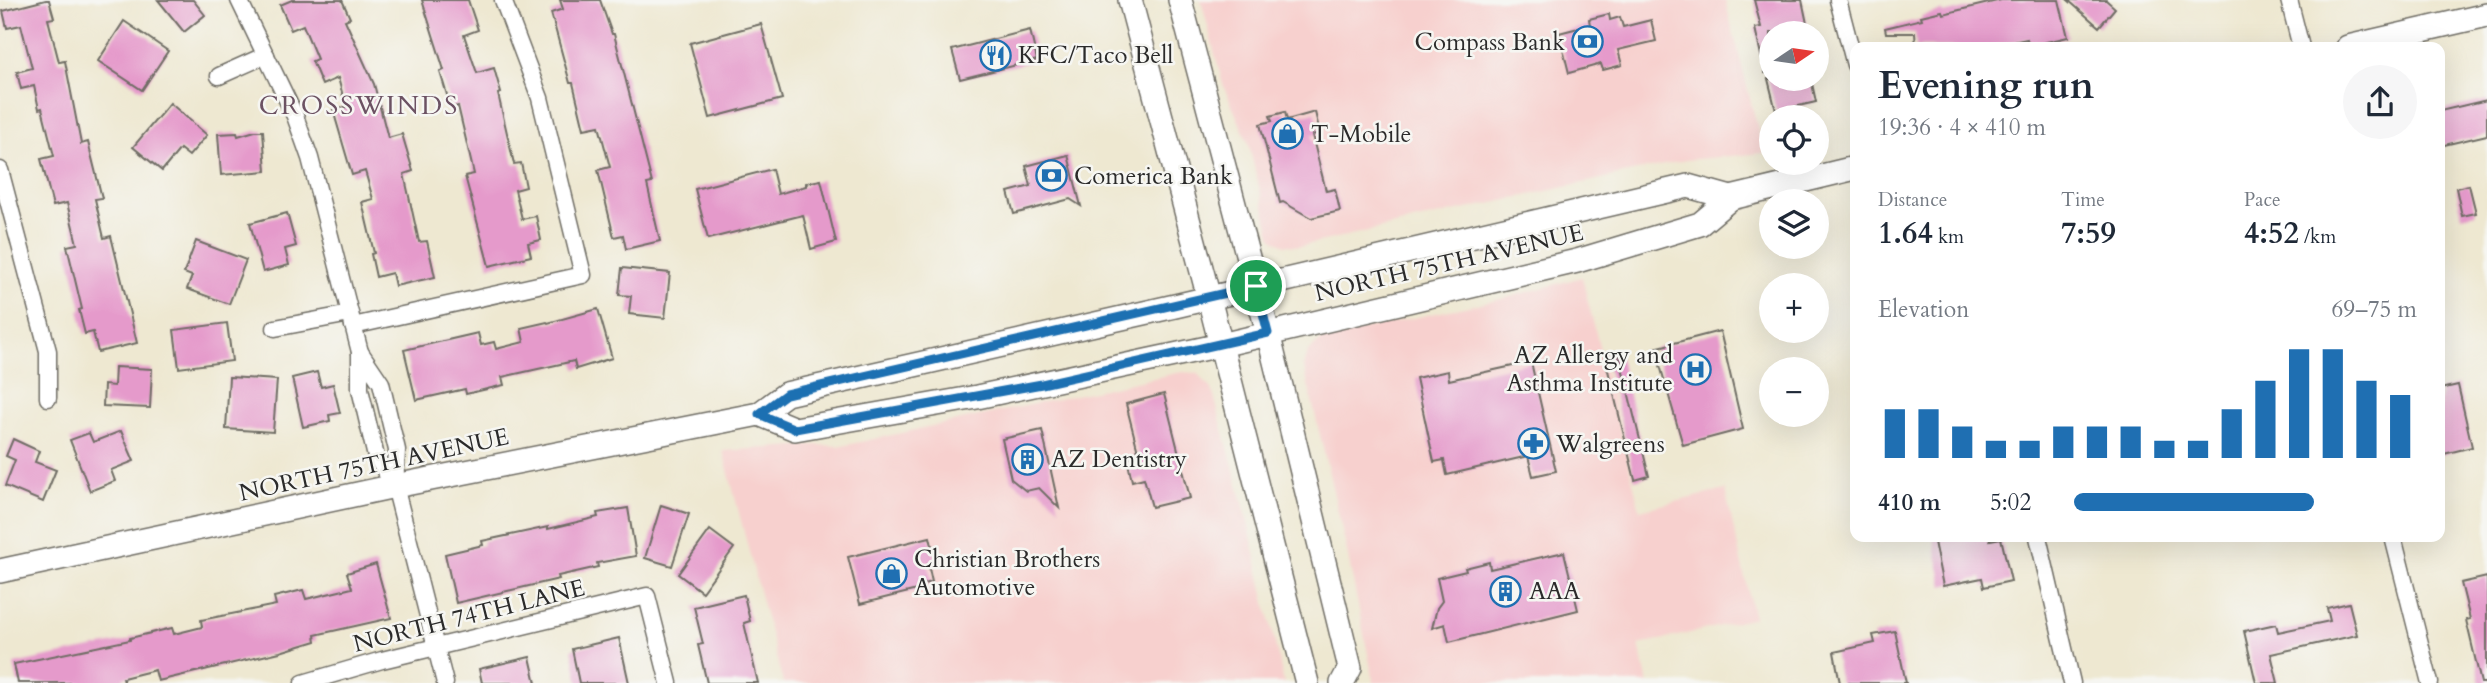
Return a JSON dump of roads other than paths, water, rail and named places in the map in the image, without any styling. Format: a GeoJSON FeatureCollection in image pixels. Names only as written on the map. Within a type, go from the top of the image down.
{"type":"FeatureCollection","features":[{"type":"Feature","properties":{"kind":"main road"},"geometry":{"type":"LineString","coordinates":[[1130,0],[1307,683]]}},
{"type":"Feature","properties":{"kind":"main road"},"geometry":{"type":"LineString","coordinates":[[1180,0],[1268,333],[1350,668],[1342,683]]}},
{"type":"Feature","properties":{"kind":"main road"},"geometry":{"type":"LineString","coordinates":[[2370,42],[2487,15]]}},
{"type":"Feature","properties":{"kind":"main road","name":"NORTH 75TH AVENUE"},"geometry":{"type":"LineString","coordinates":[[759,414],[795,429],[1016,389],[1221,345],[1577,261],[1700,224],[1731,198],[1850,169]]}},
{"type":"Feature","properties":{"kind":"main road","name":"NORTH 75TH AVENUE"},"geometry":{"type":"LineString","coordinates":[[0,571],[395,486],[759,414],[786,394],[1688,186],[1731,198]]}},
{"type":"Feature","properties":{"kind":"street"},"geometry":{"type":"LineString","coordinates":[[239,0],[295,116],[310,158],[360,352],[360,389],[376,457],[395,486],[445,683]]}},
{"type":"Feature","properties":{"kind":"street"},"geometry":{"type":"LineString","coordinates":[[275,328],[352,320],[583,275],[540,97],[503,0]]}},
{"type":"Feature","properties":{"kind":"street"},"geometry":{"type":"LineString","coordinates":[[1838,0],[1850,46]]}},
{"type":"Feature","properties":{"kind":"street"},"geometry":{"type":"LineString","coordinates":[[2289,0],[2300,42]]}},
{"type":"Feature","properties":{"kind":"street"},"geometry":{"type":"LineString","coordinates":[[219,76],[266,55]]}},
{"type":"Feature","properties":{"kind":"street"},"geometry":{"type":"LineString","coordinates":[[0,170],[48,351],[48,398]]}},
{"type":"Feature","properties":{"kind":"street"},"geometry":{"type":"LineString","coordinates":[[2039,542],[2072,683]]}},
{"type":"Feature","properties":{"kind":"street"},"geometry":{"type":"LineString","coordinates":[[2394,542],[2430,683]]}},
{"type":"Feature","properties":{"kind":"street","name":"NORTH 74TH LANE"},"geometry":{"type":"LineString","coordinates":[[303,683],[436,646],[647,596],[669,683]]}},
{"type":"Feature","properties":{"kind":"place","name":"Compass Bank"},"geometry":{"type":"Point","coordinates":[1588,42]}},
{"type":"Feature","properties":{"kind":"place","name":"KFC/Taco Bell"},"geometry":{"type":"Point","coordinates":[995,55]}},
{"type":"Feature","properties":{"kind":"place","name":"T-Mobile"},"geometry":{"type":"Point","coordinates":[1288,134]}},
{"type":"Feature","properties":{"kind":"place","name":"Comerica Bank"},"geometry":{"type":"Point","coordinates":[1051,176]}},
{"type":"Feature","properties":{"kind":"place","name":"AZ Allergy and Asthma Institute"},"geometry":{"type":"Point","coordinates":[1696,369]}},
{"type":"Feature","properties":{"kind":"place","name":"Walgreens"},"geometry":{"type":"Point","coordinates":[1533,444]}},
{"type":"Feature","properties":{"kind":"place","name":"AZ Dentistry"},"geometry":{"type":"Point","coordinates":[1028,459]}},
{"type":"Feature","properties":{"kind":"place","name":"Christian Brothers Automotive"},"geometry":{"type":"Point","coordinates":[891,573]}},
{"type":"Feature","properties":{"kind":"place","name":"AAA"},"geometry":{"type":"Point","coordinates":[1506,591]}},
{"type":"Feature","properties":{"kind":"district","name":"CROSSWINDS"},"geometry":{"type":"Point","coordinates":[359,105]}}]}
